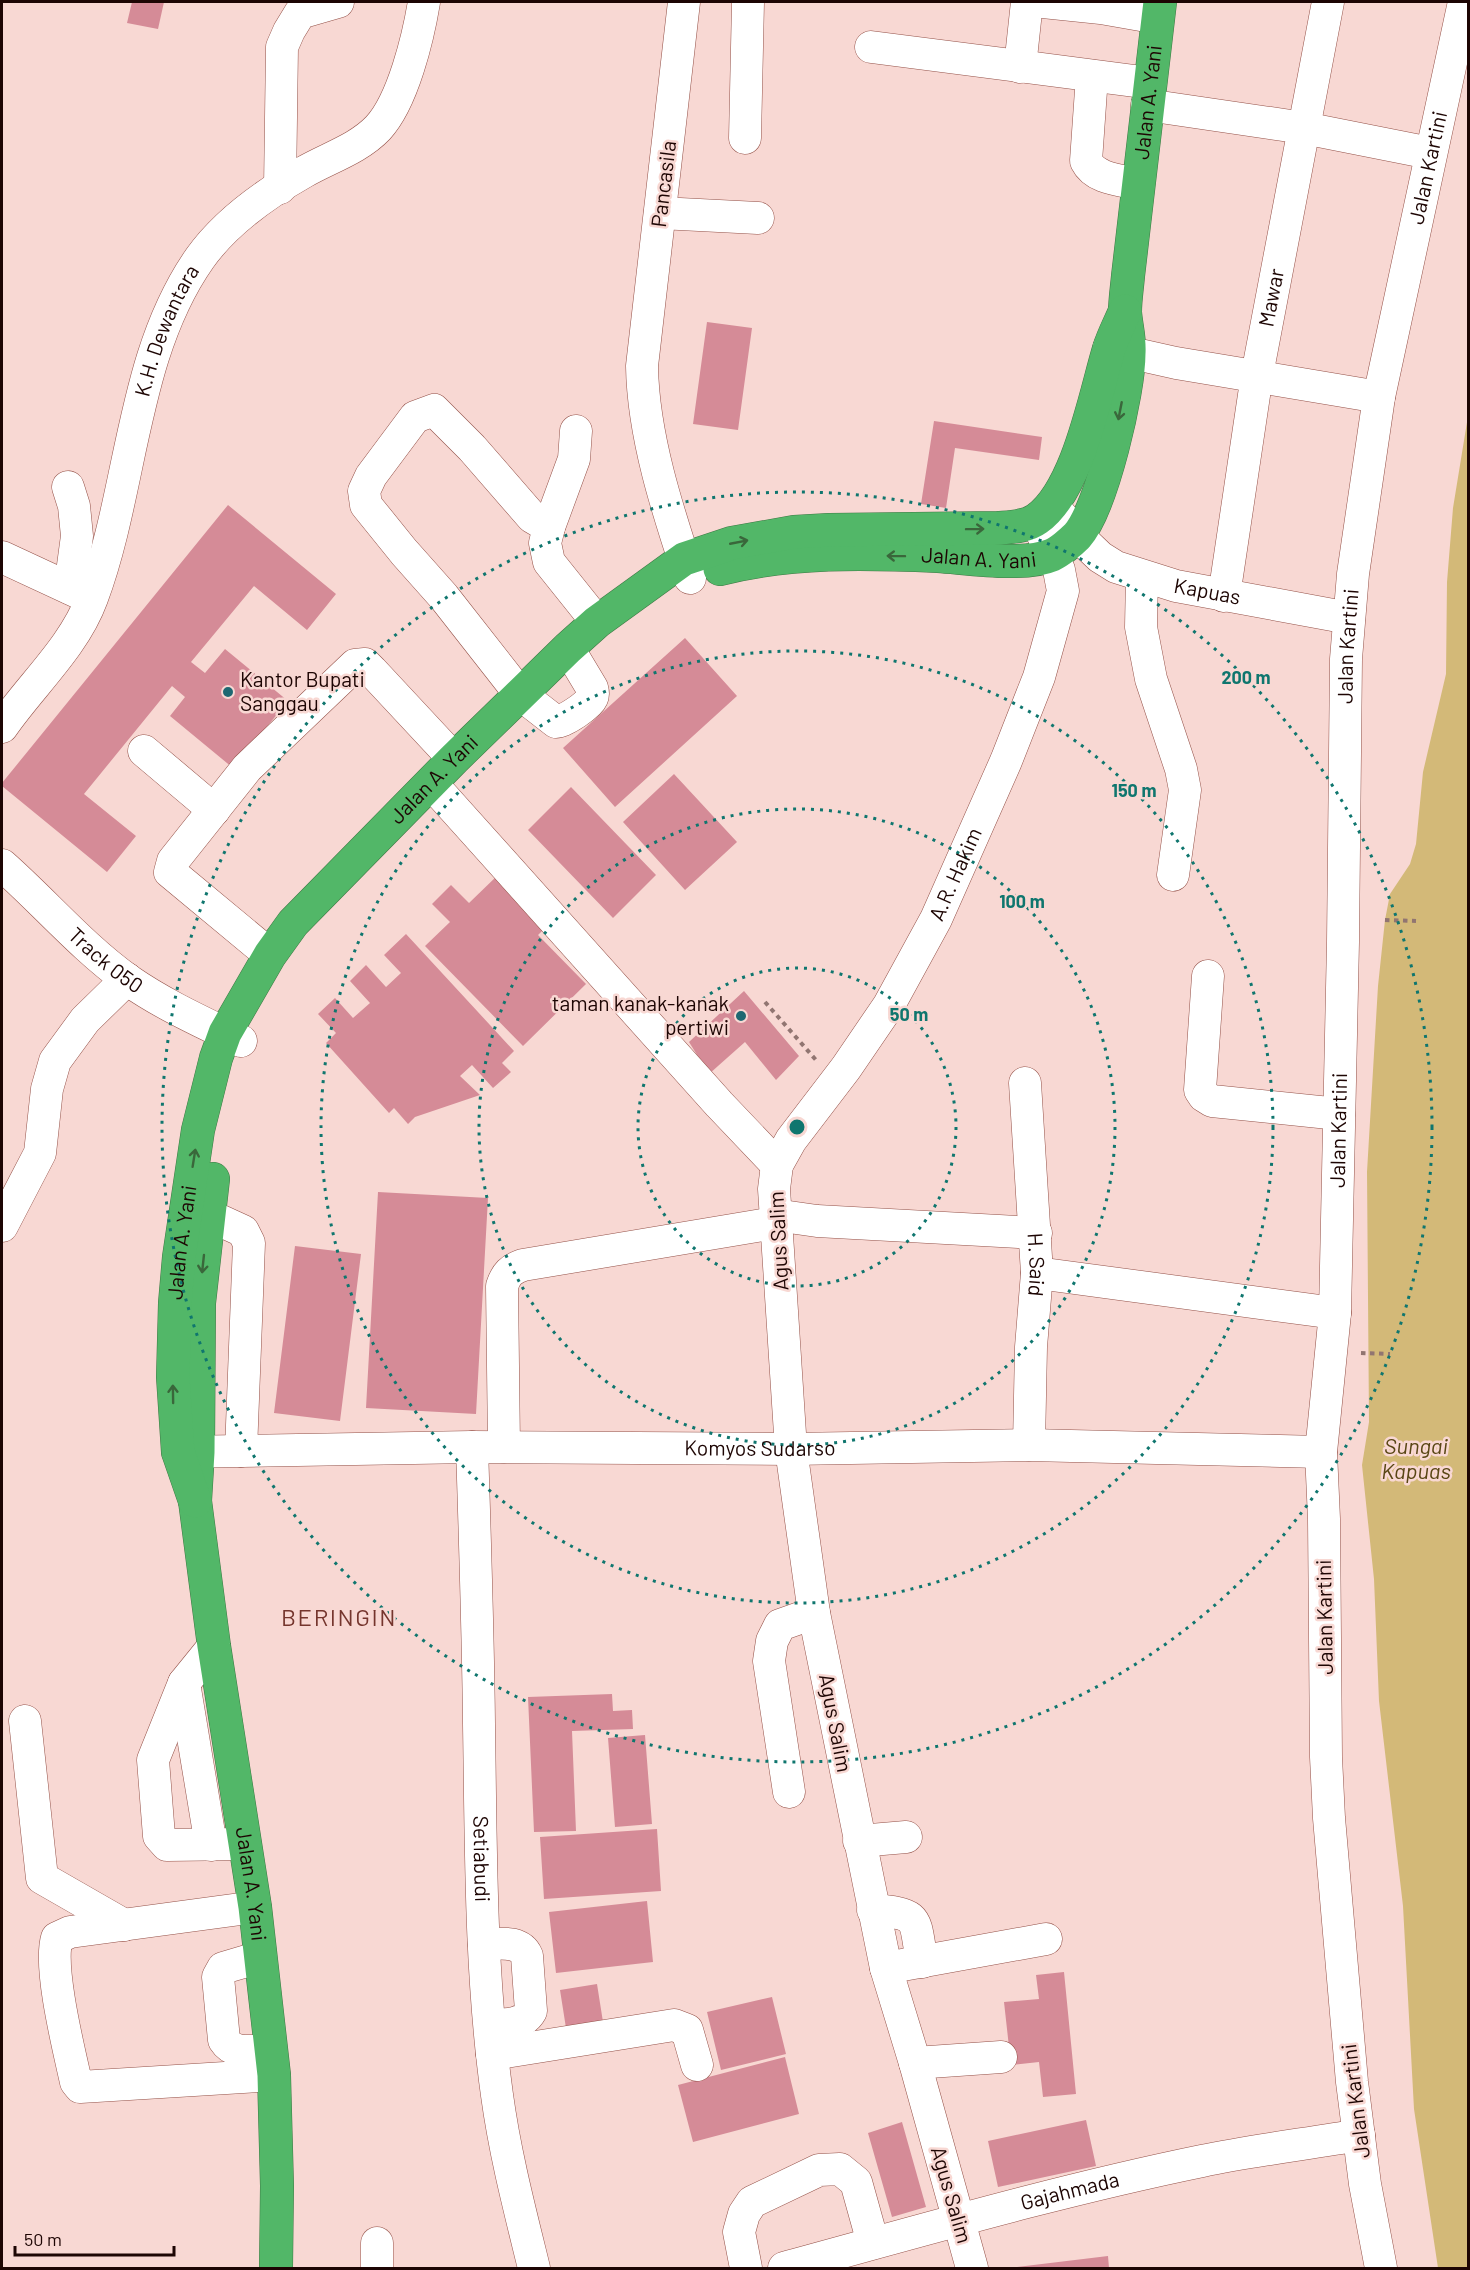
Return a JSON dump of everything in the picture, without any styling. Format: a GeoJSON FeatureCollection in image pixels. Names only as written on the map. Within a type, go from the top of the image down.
{"type":"FeatureCollection","features":[{"type":"Feature","properties":{"kind":"highway","name":"Jalan A. Yani"},"geometry":{"type":"LineString","coordinates":[[687,568],[808,555],[937,556],[1024,560],[1065,545],[1088,517],[1106,469],[1121,410],[1119,351],[1159,10]]}},
{"type":"Feature","properties":{"kind":"highway","name":"Jalan A. Yani"},"geometry":{"type":"LineString","coordinates":[[188,1452],[208,1215],[223,1123],[233,1037],[250,991],[270,955],[293,923],[454,759],[568,648],[597,622],[642,590],[732,543],[794,532],[1021,526],[1044,513],[1065,487],[1100,389],[1119,351]]}},
{"type":"Feature","properties":{"kind":"highway","name":"Jalan A. Yani"},"geometry":{"type":"LineString","coordinates":[[233,1037],[216,1058],[198,1130],[179,1257],[173,1377],[188,1452],[214,1646],[255,1907],[272,2062],[276,2268]]}},
{"type":"Feature","properties":{"kind":"street"},"geometry":{"type":"LineString","coordinates":[[280,188],[282,48],[288,31],[300,12],[338,2]]}},
{"type":"Feature","properties":{"kind":"street","name":"K.H. Dewantara"},"geometry":{"type":"LineString","coordinates":[[2,727],[77,629],[81,593],[114,522],[143,392],[179,293],[215,239],[255,205],[303,173],[364,140],[377,128],[391,111],[404,78],[424,2]]}},
{"type":"Feature","properties":{"kind":"street","name":"Pancasila"},"geometry":{"type":"LineString","coordinates":[[684,2],[642,366],[647,418],[669,513],[687,568]]}},
{"type":"Feature","properties":{"kind":"street"},"geometry":{"type":"LineString","coordinates":[[744,138],[748,2]]}},
{"type":"Feature","properties":{"kind":"street"},"geometry":{"type":"LineString","coordinates":[[1020,67],[1027,2]]}},
{"type":"Feature","properties":{"kind":"street"},"geometry":{"type":"LineString","coordinates":[[1043,2],[1101,8],[1159,10]]}},
{"type":"Feature","properties":{"kind":"street","name":"Mawar"},"geometry":{"type":"LineString","coordinates":[[1224,596],[1257,375],[1328,2]]}},
{"type":"Feature","properties":{"kind":"street","name":"Jalan Kartini"},"geometry":{"type":"LineString","coordinates":[[1381,2268],[1352,2082],[1329,1818],[1321,1452],[1335,1312],[1344,888],[1345,680],[1353,574],[1379,397],[1464,2]]}},
{"type":"Feature","properties":{"kind":"street"},"geometry":{"type":"LineString","coordinates":[[871,46],[1092,76],[1149,94],[1430,153]]}},
{"type":"Feature","properties":{"kind":"street"},"geometry":{"type":"LineString","coordinates":[[1092,76],[1086,161],[1090,169],[1099,175],[1138,184]]}},
{"type":"Feature","properties":{"kind":"street"},"geometry":{"type":"LineString","coordinates":[[660,213],[758,218]]}},
{"type":"Feature","properties":{"kind":"street"},"geometry":{"type":"LineString","coordinates":[[1119,351],[1379,397]]}},
{"type":"Feature","properties":{"kind":"street"},"geometry":{"type":"LineString","coordinates":[[549,527],[532,517],[472,448],[434,410],[415,417],[371,476],[364,491],[366,505],[379,522],[444,597],[520,694],[556,722],[562,722],[592,700],[592,688],[568,648]]}},
{"type":"Feature","properties":{"kind":"street"},"geometry":{"type":"LineString","coordinates":[[576,431],[574,459],[545,543],[549,562],[597,622]]}},
{"type":"Feature","properties":{"kind":"street"},"geometry":{"type":"LineString","coordinates":[[2,557],[81,593],[74,506],[69,487]]}},
{"type":"Feature","properties":{"kind":"street"},"geometry":{"type":"LineString","coordinates":[[1044,513],[1065,545]]}},
{"type":"Feature","properties":{"kind":"street","name":"Kapuas"},"geometry":{"type":"LineString","coordinates":[[1065,545],[1100,557],[1116,567],[1176,586],[1349,618]]}},
{"type":"Feature","properties":{"kind":"street","name":"A.R. Hakim"},"geometry":{"type":"LineString","coordinates":[[777,1165],[791,1140],[846,1068],[889,1005],[940,910],[1006,761],[1039,677],[1063,591],[1059,570],[1065,545]]}},
{"type":"Feature","properties":{"kind":"street"},"geometry":{"type":"LineString","coordinates":[[1142,576],[1141,627],[1149,668],[1166,728],[1182,769],[1185,790],[1173,875]]}},
{"type":"Feature","properties":{"kind":"street"},"geometry":{"type":"LineString","coordinates":[[270,955],[170,872],[173,861],[247,768],[355,664],[365,664],[454,759]]}},
{"type":"Feature","properties":{"kind":"street"},"geometry":{"type":"LineString","coordinates":[[144,751],[214,810]]}},
{"type":"Feature","properties":{"kind":"street"},"geometry":{"type":"LineString","coordinates":[[431,783],[704,1088],[777,1165]]}},
{"type":"Feature","properties":{"kind":"street","name":"Track 050"},"geometry":{"type":"LineString","coordinates":[[2,865],[101,958],[127,978],[176,1011],[233,1037]]}},
{"type":"Feature","properties":{"kind":"street"},"geometry":{"type":"LineString","coordinates":[[1208,976],[1200,1090],[1204,1096],[1212,1101],[1339,1114]]}},
{"type":"Feature","properties":{"kind":"street"},"geometry":{"type":"LineString","coordinates":[[2,1226],[40,1153],[47,1089],[55,1061],[85,1020],[127,978]]}},
{"type":"Feature","properties":{"kind":"street","name":"H. Said"},"geometry":{"type":"LineString","coordinates":[[1025,1083],[1037,1273],[1031,1347],[1029,1445]]}},
{"type":"Feature","properties":{"kind":"street","name":"Agus Salim"},"geometry":{"type":"LineString","coordinates":[[777,1165],[774,1189],[775,1219],[791,1449],[814,1613],[886,1968],[972,2268]]}},
{"type":"Feature","properties":{"kind":"street"},"geometry":{"type":"LineString","coordinates":[[208,1215],[243,1231],[249,1243],[241,1451]]}},
{"type":"Feature","properties":{"kind":"street"},"geometry":{"type":"LineString","coordinates":[[504,1447],[502,1286],[505,1276],[512,1269],[523,1265],[775,1219],[1036,1233]]}},
{"type":"Feature","properties":{"kind":"street"},"geometry":{"type":"LineString","coordinates":[[1037,1273],[1335,1312]]}},
{"type":"Feature","properties":{"kind":"street","name":"Komyos Sudarso"},"geometry":{"type":"LineString","coordinates":[[188,1452],[472,1447],[791,1449],[1029,1445],[1321,1452]]}},
{"type":"Feature","properties":{"kind":"street","name":"Setiabudi"},"geometry":{"type":"LineString","coordinates":[[472,1447],[484,1944],[491,2039],[497,2097],[512,2177],[534,2268]]}},
{"type":"Feature","properties":{"kind":"street"},"geometry":{"type":"LineString","coordinates":[[789,1792],[769,1661],[772,1641],[780,1625],[814,1613]]}},
{"type":"Feature","properties":{"kind":"street"},"geometry":{"type":"LineString","coordinates":[[214,1646],[184,1683],[153,1760],[159,1836],[167,1845],[244,1844]]}},
{"type":"Feature","properties":{"kind":"street"},"geometry":{"type":"LineString","coordinates":[[184,1683],[211,1845]]}},
{"type":"Feature","properties":{"kind":"street"},"geometry":{"type":"LineString","coordinates":[[25,1721],[42,1878],[124,1924]]}},
{"type":"Feature","properties":{"kind":"street"},"geometry":{"type":"LineString","coordinates":[[859,1841],[906,1837]]}},
{"type":"Feature","properties":{"kind":"street"},"geometry":{"type":"LineString","coordinates":[[255,1907],[70,1932],[57,1938],[54,1947],[58,1994],[77,2085],[84,2088],[272,2062]]}},
{"type":"Feature","properties":{"kind":"street"},"geometry":{"type":"LineString","coordinates":[[873,1910],[904,1913],[910,1917],[915,1926],[922,1962]]}},
{"type":"Feature","properties":{"kind":"street"},"geometry":{"type":"LineString","coordinates":[[886,1968],[1046,1939]]}},
{"type":"Feature","properties":{"kind":"street"},"geometry":{"type":"LineString","coordinates":[[484,1944],[517,1945],[523,1948],[526,1956],[531,2012],[527,2018],[491,2039]]}},
{"type":"Feature","properties":{"kind":"street"},"geometry":{"type":"LineString","coordinates":[[260,1958],[219,1971],[224,2040],[229,2048],[272,2062]]}},
{"type":"Feature","properties":{"kind":"street"},"geometry":{"type":"LineString","coordinates":[[491,2039],[682,2026],[687,2030],[697,2065]]}},
{"type":"Feature","properties":{"kind":"street"},"geometry":{"type":"LineString","coordinates":[[915,2063],[1001,2057]]}},
{"type":"Feature","properties":{"kind":"street","name":"Gajahmada"},"geometry":{"type":"LineString","coordinates":[[784,2268],[958,2219],[1204,2161],[1359,2135]]}},
{"type":"Feature","properties":{"kind":"street"},"geometry":{"type":"LineString","coordinates":[[746,2268],[739,2232],[744,2214],[752,2202],[819,2170],[840,2169],[856,2182],[873,2243]]}},
{"type":"Feature","properties":{"kind":"path"},"geometry":{"type":"LineString","coordinates":[[1385,920],[1416,921]]}},
{"type":"Feature","properties":{"kind":"path"},"geometry":{"type":"LineString","coordinates":[[765,1002],[816,1060]]}},
{"type":"Feature","properties":{"kind":"path"},"geometry":{"type":"LineString","coordinates":[[1361,1353],[1390,1354]]}},
{"type":"Feature","properties":{"kind":"water","name":"Sungai Kapuas"},"geometry":{"type":"Polygon","coordinates":[[[1468,416],[1468,2268],[1438,2268],[1414,2109],[1403,1906],[1379,1701],[1374,1579],[1362,1465],[1369,1422],[1367,1172],[1378,986],[1390,894],[1410,864],[1416,844],[1423,772],[1446,674],[1447,582],[1453,508],[1468,416]]]}},
{"type":"Feature","properties":{"kind":"building"},"geometry":{"type":"Polygon","coordinates":[[[132,2],[164,2],[158,29],[127,23],[132,2]]]}},
{"type":"Feature","properties":{"kind":"building"},"geometry":{"type":"Polygon","coordinates":[[[707,322],[752,328],[738,430],[693,424],[707,322]]]}},
{"type":"Feature","properties":{"kind":"building"},"geometry":{"type":"Polygon","coordinates":[[[934,421],[1042,437],[1039,460],[955,448],[946,508],[921,504],[934,421]]]}},
{"type":"Feature","properties":{"kind":"building","name":"Kantor Bupati Sanggau"},"geometry":{"type":"Polygon","coordinates":[[[228,505],[336,594],[307,630],[254,586],[191,662],[205,673],[225,649],[288,701],[233,768],[170,716],[185,697],[172,686],[84,794],[136,836],[107,872],[2,786],[2,783],[228,505]]]}},
{"type":"Feature","properties":{"kind":"building"},"geometry":{"type":"Polygon","coordinates":[[[685,638],[737,696],[615,807],[563,748],[685,638]]]}},
{"type":"Feature","properties":{"kind":"building"},"geometry":{"type":"Polygon","coordinates":[[[674,774],[737,842],[685,890],[623,822],[674,774]]]}},
{"type":"Feature","properties":{"kind":"building"},"geometry":{"type":"Polygon","coordinates":[[[571,787],[656,875],[613,918],[528,830],[571,787]]]}},
{"type":"Feature","properties":{"kind":"building"},"geometry":{"type":"Polygon","coordinates":[[[499,874],[548,925],[538,935],[586,984],[523,1046],[425,946],[450,922],[432,904],[451,885],[469,903],[499,874]]]}},
{"type":"Feature","properties":{"kind":"building"},"geometry":{"type":"Polygon","coordinates":[[[406,934],[514,1051],[502,1063],[511,1072],[493,1088],[472,1065],[460,1076],[480,1095],[415,1117],[408,1124],[394,1108],[389,1113],[326,1043],[336,1033],[318,1014],[335,998],[353,1018],[370,1003],[350,981],[366,965],[386,987],[401,973],[384,955],[406,934]]]}},
{"type":"Feature","properties":{"kind":"building","name":"taman kanak-kanak pertiwi"},"geometry":{"type":"Polygon","coordinates":[[[744,991],[799,1056],[776,1080],[745,1042],[709,1074],[689,1042],[744,991]]]}},
{"type":"Feature","properties":{"kind":"building"},"geometry":{"type":"Polygon","coordinates":[[[378,1192],[488,1198],[476,1414],[366,1408],[378,1192]]]}},
{"type":"Feature","properties":{"kind":"building"},"geometry":{"type":"Polygon","coordinates":[[[295,1246],[361,1254],[340,1421],[274,1413],[295,1246]]]}},
{"type":"Feature","properties":{"kind":"building"},"geometry":{"type":"Polygon","coordinates":[[[612,1694],[613,1711],[632,1710],[633,1729],[572,1731],[576,1831],[534,1832],[528,1697],[612,1694]]]}},
{"type":"Feature","properties":{"kind":"building"},"geometry":{"type":"Polygon","coordinates":[[[645,1735],[652,1824],[615,1827],[608,1738],[645,1735]]]}},
{"type":"Feature","properties":{"kind":"building"},"geometry":{"type":"Polygon","coordinates":[[[657,1829],[661,1891],[544,1899],[540,1837],[657,1829]]]}},
{"type":"Feature","properties":{"kind":"building"},"geometry":{"type":"Polygon","coordinates":[[[647,1901],[653,1962],[556,1973],[549,1912],[647,1901]]]}},
{"type":"Feature","properties":{"kind":"building"},"geometry":{"type":"Polygon","coordinates":[[[1064,1972],[1076,2094],[1043,2097],[1039,2062],[1011,2065],[1004,2002],[1039,1999],[1036,1975],[1064,1972]]]}},
{"type":"Feature","properties":{"kind":"building"},"geometry":{"type":"Polygon","coordinates":[[[597,1984],[603,2022],[566,2028],[560,1990],[597,1984]]]}},
{"type":"Feature","properties":{"kind":"building"},"geometry":{"type":"Polygon","coordinates":[[[772,1997],[786,2054],[721,2070],[707,2012],[772,1997]]]}},
{"type":"Feature","properties":{"kind":"building"},"geometry":{"type":"Polygon","coordinates":[[[785,2057],[799,2114],[693,2142],[678,2085],[785,2057]]]}},
{"type":"Feature","properties":{"kind":"building"},"geometry":{"type":"Polygon","coordinates":[[[1086,2120],[1096,2166],[998,2187],[988,2141],[1086,2120]]]}},
{"type":"Feature","properties":{"kind":"building"},"geometry":{"type":"Polygon","coordinates":[[[902,2122],[926,2207],[892,2217],[868,2133],[902,2122]]]}},
{"type":"Feature","properties":{"kind":"building"},"geometry":{"type":"Polygon","coordinates":[[[1108,2256],[1109,2268],[1017,2267],[1108,2256]]]}},
{"type":"Feature","properties":{"kind":"place","name":"Kantor Bupati Sanggau"},"geometry":{"type":"Point","coordinates":[228,692]}},
{"type":"Feature","properties":{"kind":"place","name":"taman kanak-kanak pertiwi"},"geometry":{"type":"Point","coordinates":[741,1016]}},
{"type":"Feature","properties":{"kind":"district","name":"BERINGIN"},"geometry":{"type":"Point","coordinates":[339,1618]}}]}
